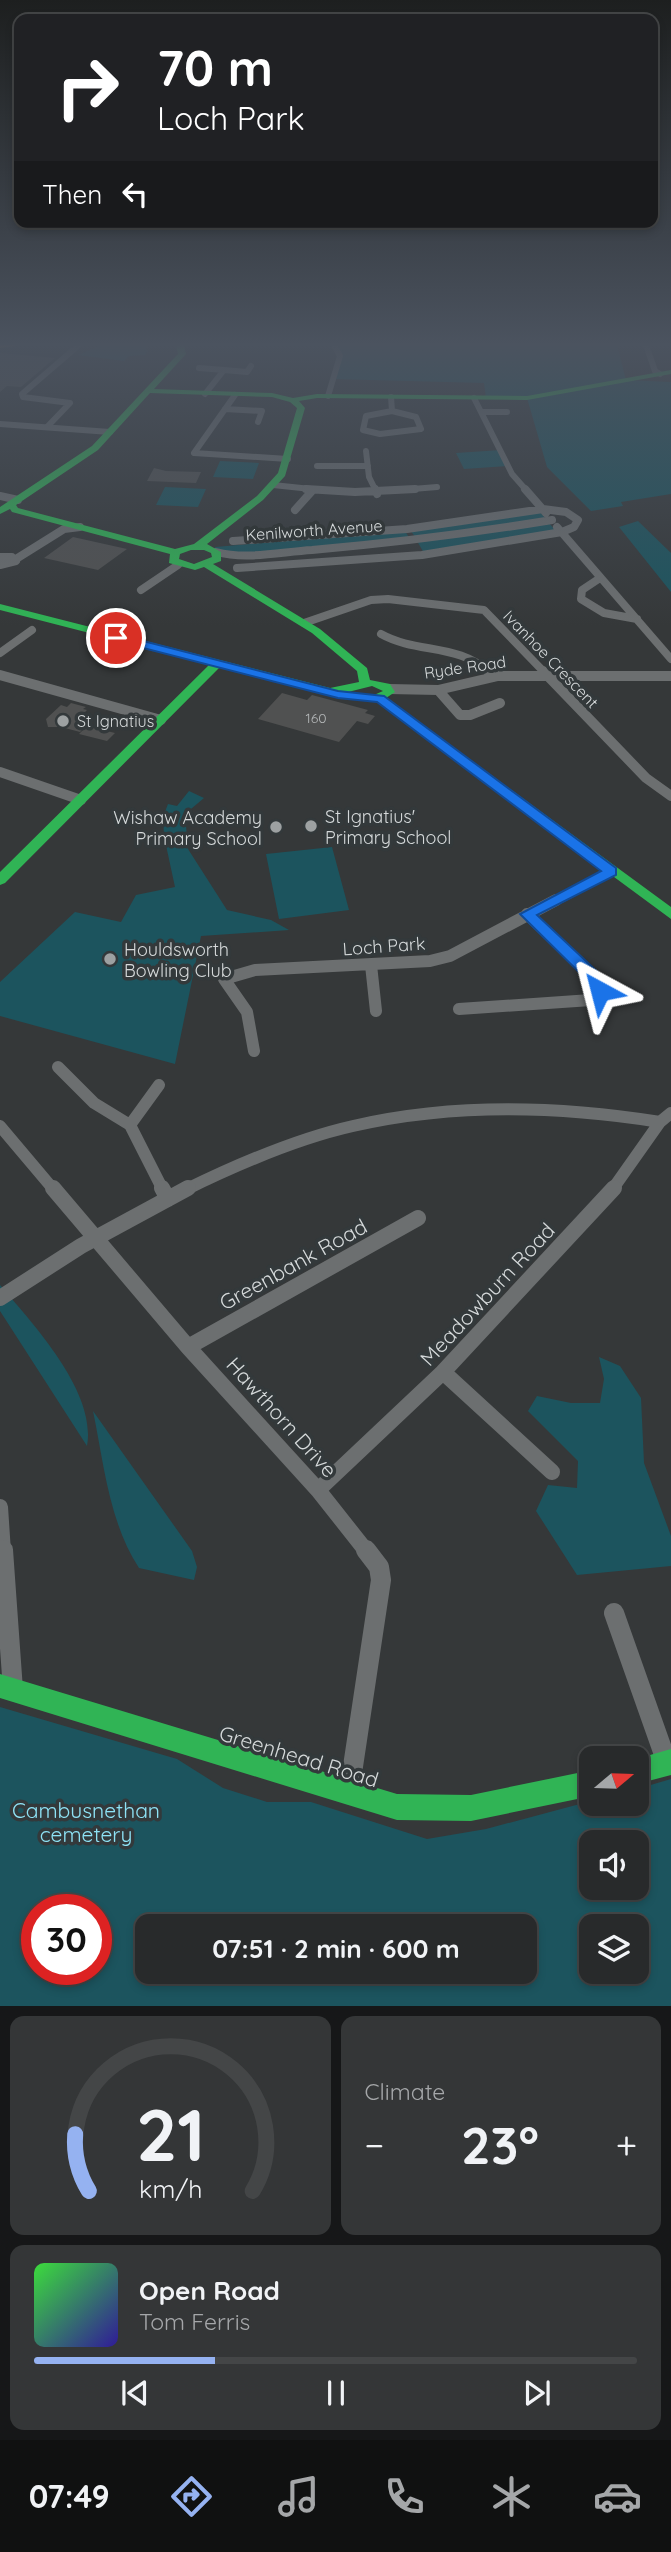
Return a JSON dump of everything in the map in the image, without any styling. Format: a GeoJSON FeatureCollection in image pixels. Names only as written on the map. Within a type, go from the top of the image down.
{"type":"FeatureCollection","features":[{"type":"Feature","properties":{"kind":"main road"},"geometry":{"type":"LineString","coordinates":[[103,439],[81,460],[7,503],[15,510],[177,558],[193,568],[212,559]]}},
{"type":"Feature","properties":{"kind":"main road"},"geometry":{"type":"LineString","coordinates":[[177,558],[198,546],[202,540],[273,485],[288,459],[293,439]]}},
{"type":"Feature","properties":{"kind":"main road"},"geometry":{"type":"LineString","coordinates":[[198,546],[212,559],[353,660],[363,670],[374,690],[611,871],[668,908]]}},
{"type":"Feature","properties":{"kind":"main road"},"geometry":{"type":"LineString","coordinates":[[0,607],[330,692],[374,690]]}},
{"type":"Feature","properties":{"kind":"main road"},"geometry":{"type":"LineString","coordinates":[[0,880],[219,663]]}},
{"type":"Feature","properties":{"kind":"main road","name":"Greenhead Road"},"geometry":{"type":"LineString","coordinates":[[7,1688],[397,1807],[436,1812],[482,1808],[579,1786]]}},
{"type":"Feature","properties":{"kind":"main road"},"geometry":{"type":"LineString","coordinates":[[649,1768],[669,1762]]}},
{"type":"Feature","properties":{"kind":"street"},"geometry":{"type":"LineString","coordinates":[[204,439],[194,453],[288,459]]}},
{"type":"Feature","properties":{"kind":"street"},"geometry":{"type":"LineString","coordinates":[[495,439],[512,474],[671,659]]}},
{"type":"Feature","properties":{"kind":"street"},"geometry":{"type":"LineString","coordinates":[[366,451],[377,494]]}},
{"type":"Feature","properties":{"kind":"street"},"geometry":{"type":"LineString","coordinates":[[317,466],[368,466]]}},
{"type":"Feature","properties":{"kind":"street"},"geometry":{"type":"LineString","coordinates":[[273,485],[312,491],[377,494],[437,487]]}},
{"type":"Feature","properties":{"kind":"street"},"geometry":{"type":"LineString","coordinates":[[295,510],[312,491]]}},
{"type":"Feature","properties":{"kind":"street"},"geometry":{"type":"LineString","coordinates":[[543,509],[566,512],[578,520],[574,527],[562,532]]}},
{"type":"Feature","properties":{"kind":"street","name":"Kenilworth Avenue"},"geometry":{"type":"LineString","coordinates":[[233,541],[407,529],[543,509]]}},
{"type":"Feature","properties":{"kind":"street","name":"Kenilworth Avenue"},"geometry":{"type":"LineString","coordinates":[[212,559],[414,540],[551,520]]}},
{"type":"Feature","properties":{"kind":"street"},"geometry":{"type":"LineString","coordinates":[[0,565],[12,564],[66,525]]}},
{"type":"Feature","properties":{"kind":"street","name":"Kenilworth Avenue"},"geometry":{"type":"LineString","coordinates":[[407,529],[422,555]]}},
{"type":"Feature","properties":{"kind":"street","name":"Kenilworth Avenue"},"geometry":{"type":"LineString","coordinates":[[237,569],[422,555],[562,532]]}},
{"type":"Feature","properties":{"kind":"street"},"geometry":{"type":"LineString","coordinates":[[0,557],[16,559]]}},
{"type":"Feature","properties":{"kind":"street"},"geometry":{"type":"LineString","coordinates":[[141,590],[177,558]]}},
{"type":"Feature","properties":{"kind":"street"},"geometry":{"type":"LineString","coordinates":[[600,578],[582,590],[581,599],[604,613],[637,619]]}},
{"type":"Feature","properties":{"kind":"street","name":"Ivanhoe Crescent"},"geometry":{"type":"LineString","coordinates":[[304,623],[370,600],[388,599],[484,610],[646,778],[671,796]]}},
{"type":"Feature","properties":{"kind":"street"},"geometry":{"type":"LineString","coordinates":[[0,653],[32,630]]}},
{"type":"Feature","properties":{"kind":"street"},"geometry":{"type":"LineString","coordinates":[[381,634],[408,648],[454,650],[474,657],[494,677]]}},
{"type":"Feature","properties":{"kind":"street"},"geometry":{"type":"LineString","coordinates":[[0,675],[162,720]]}},
{"type":"Feature","properties":{"kind":"street","name":"Ryde Road"},"geometry":{"type":"LineString","coordinates":[[374,690],[438,690],[494,677],[671,676]]}},
{"type":"Feature","properties":{"kind":"street"},"geometry":{"type":"LineString","coordinates":[[438,690],[460,715],[470,715],[500,704]]}},
{"type":"Feature","properties":{"kind":"street"},"geometry":{"type":"LineString","coordinates":[[0,772],[81,800]]}},
{"type":"Feature","properties":{"kind":"street","name":"Loch Park"},"geometry":{"type":"LineString","coordinates":[[254,1051],[251,1017],[240,996],[224,979],[255,970],[371,965],[450,956],[611,871]]}},
{"type":"Feature","properties":{"kind":"street"},"geometry":{"type":"LineString","coordinates":[[459,1009],[591,1000],[600,991],[598,981],[527,914]]}},
{"type":"Feature","properties":{"kind":"street"},"geometry":{"type":"LineString","coordinates":[[371,965],[376,1011]]}},
{"type":"Feature","properties":{"kind":"street"},"geometry":{"type":"LineString","coordinates":[[58,1067],[94,1103],[130,1125],[168,1199]]}},
{"type":"Feature","properties":{"kind":"street"},"geometry":{"type":"LineString","coordinates":[[130,1125],[159,1085]]}},
{"type":"Feature","properties":{"kind":"street"},"geometry":{"type":"LineString","coordinates":[[0,1298],[95,1235],[168,1199],[299,1142],[348,1127],[466,1110],[535,1108],[666,1117]]}},
{"type":"Feature","properties":{"kind":"street","name":"Meadowburn Road"},"geometry":{"type":"LineString","coordinates":[[318,1490],[443,1373],[625,1176],[666,1117]]}},
{"type":"Feature","properties":{"kind":"street","name":"Hawthorn Drive"},"geometry":{"type":"LineString","coordinates":[[0,1126],[188,1347],[318,1490],[379,1567],[381,1580],[349,1793]]}},
{"type":"Feature","properties":{"kind":"street","name":"Greenbank Road"},"geometry":{"type":"LineString","coordinates":[[188,1347],[418,1218]]}},
{"type":"Feature","properties":{"kind":"street"},"geometry":{"type":"LineString","coordinates":[[443,1373],[552,1472]]}},
{"type":"Feature","properties":{"kind":"street"},"geometry":{"type":"LineString","coordinates":[[0,1507],[7,1688]]}},
{"type":"Feature","properties":{"kind":"street"},"geometry":{"type":"LineString","coordinates":[[614,1613],[669,1762]]}},
{"type":"Feature","properties":{"kind":"green space"},"geometry":{"type":"Polygon","coordinates":[[[539,439],[671,439],[671,494],[621,502],[623,506],[591,511],[547,467],[539,439]]]}},
{"type":"Feature","properties":{"kind":"green space"},"geometry":{"type":"Polygon","coordinates":[[[501,450],[508,466],[464,469],[456,453],[501,450]]]}},
{"type":"Feature","properties":{"kind":"green space"},"geometry":{"type":"Polygon","coordinates":[[[220,461],[259,463],[253,479],[213,477],[220,461]]]}},
{"type":"Feature","properties":{"kind":"green space"},"geometry":{"type":"Polygon","coordinates":[[[165,487],[206,489],[198,507],[156,505],[165,487]]]}},
{"type":"Feature","properties":{"kind":"green space"},"geometry":{"type":"Polygon","coordinates":[[[539,511],[546,519],[416,538],[410,530],[539,511]]]}},
{"type":"Feature","properties":{"kind":"green space"},"geometry":{"type":"Polygon","coordinates":[[[638,521],[671,553],[671,592],[619,527],[638,521]]]}},
{"type":"Feature","properties":{"kind":"green space"},"geometry":{"type":"Polygon","coordinates":[[[548,522],[556,531],[424,553],[417,541],[548,522]]]}},
{"type":"Feature","properties":{"kind":"green space"},"geometry":{"type":"Polygon","coordinates":[[[405,531],[410,539],[267,552],[216,553],[215,547],[405,531]]]}},
{"type":"Feature","properties":{"kind":"green space","name":"Houldsworth Bowling Club"},"geometry":{"type":"Polygon","coordinates":[[[189,791],[204,798],[185,814],[188,849],[227,910],[271,920],[289,930],[201,936],[175,1064],[0,1016],[0,982],[75,912],[121,922],[136,895],[175,887],[164,836],[163,817],[168,804],[177,806],[189,791]]]}},
{"type":"Feature","properties":{"kind":"green space"},"geometry":{"type":"Polygon","coordinates":[[[332,847],[349,910],[279,919],[266,854],[332,847]]]}},
{"type":"Feature","properties":{"kind":"green space"},"geometry":{"type":"Polygon","coordinates":[[[0,1285],[45,1339],[73,1382],[87,1425],[87,1446],[0,1311],[0,1285]]]}},
{"type":"Feature","properties":{"kind":"green space"},"geometry":{"type":"Polygon","coordinates":[[[599,1357],[620,1366],[641,1398],[644,1463],[671,1536],[671,1566],[577,1575],[536,1511],[548,1485],[577,1488],[578,1461],[528,1411],[537,1396],[571,1403],[600,1403],[604,1379],[599,1357]]]}},
{"type":"Feature","properties":{"kind":"green space"},"geometry":{"type":"Polygon","coordinates":[[[93,1411],[192,1551],[197,1567],[194,1580],[139,1568],[114,1512],[93,1411]]]}},
{"type":"Feature","properties":{"kind":"green space","name":"Cambusnethan cemetery"},"geometry":{"type":"Polygon","coordinates":[[[0,1707],[177,1759],[223,1788],[267,1802],[311,1802],[427,1839],[486,1829],[579,1804],[579,1816],[649,1816],[649,1785],[671,1779],[671,2006],[0,2006],[0,1707]]]}},
{"type":"Feature","properties":{"kind":"building"},"geometry":{"type":"Polygon","coordinates":[[[154,468],[201,472],[196,483],[147,481],[154,468]]]}},
{"type":"Feature","properties":{"kind":"building"},"geometry":{"type":"Polygon","coordinates":[[[73,537],[127,549],[98,570],[44,558],[73,537]]]}},
{"type":"Feature","properties":{"kind":"building"},"geometry":{"type":"Polygon","coordinates":[[[282,693],[307,700],[312,695],[368,710],[365,713],[375,716],[368,724],[357,721],[339,742],[258,719],[282,693]]]}},
{"type":"Feature","properties":{"kind":"building","name":"St Ignatius"},"geometry":{"type":"Polygon","coordinates":[[[71,703],[86,707],[83,709],[87,710],[77,720],[89,723],[80,732],[48,727],[46,719],[61,705],[67,707],[71,703]]]}},
{"type":"Feature","properties":{"kind":"building"},"geometry":{"type":"Polygon","coordinates":[[[87,726],[115,733],[107,741],[79,734],[87,726]]]}},
{"type":"Feature","properties":{"kind":"traffic: fast"},"geometry":{"type":"LineString","coordinates":[[0,511],[95,448],[104,439]]}},
{"type":"Feature","properties":{"kind":"traffic: fast"},"geometry":{"type":"LineString","coordinates":[[198,546],[260,498],[282,474],[292,439]]}},
{"type":"Feature","properties":{"kind":"traffic: fast"},"geometry":{"type":"LineString","coordinates":[[11,504],[15,510],[176,552]]}},
{"type":"Feature","properties":{"kind":"traffic: fast"},"geometry":{"type":"LineString","coordinates":[[190,547],[206,547],[216,552],[217,559],[195,567],[173,561],[176,552],[190,547]]}},
{"type":"Feature","properties":{"kind":"traffic: fast"},"geometry":{"type":"LineString","coordinates":[[207,565],[316,631],[363,670],[365,684]]}},
{"type":"Feature","properties":{"kind":"traffic: fast"},"geometry":{"type":"LineString","coordinates":[[0,607],[338,694],[376,699],[389,692],[386,686],[372,683],[330,692]]}},
{"type":"Feature","properties":{"kind":"traffic: fast"},"geometry":{"type":"LineString","coordinates":[[0,880],[218,663]]}},
{"type":"Feature","properties":{"kind":"traffic: fast"},"geometry":{"type":"LineString","coordinates":[[380,699],[671,914]]}},
{"type":"Feature","properties":{"kind":"traffic: fast"},"geometry":{"type":"LineString","coordinates":[[0,1686],[397,1807],[471,1808],[579,1786]]}},
{"type":"Feature","properties":{"kind":"traffic: fast"},"geometry":{"type":"LineString","coordinates":[[649,1768],[671,1762]]}},
{"type":"Feature","properties":{"kind":"place","name":"St Ignatius"},"geometry":{"type":"Point","coordinates":[63,721]}},
{"type":"Feature","properties":{"kind":"place","name":"St Ignatius' Primary School"},"geometry":{"type":"Point","coordinates":[311,826]}},
{"type":"Feature","properties":{"kind":"place","name":"Wishaw Academy Primary School"},"geometry":{"type":"Point","coordinates":[276,827]}},
{"type":"Feature","properties":{"kind":"place","name":"Houldsworth Bowling Club"},"geometry":{"type":"Point","coordinates":[110,959]}},
{"type":"Feature","properties":{"kind":"route"},"geometry":{"type":"LineString","coordinates":[[116,638],[338,694],[380,699],[611,871],[527,914],[598,981],[600,991]]}}]}
